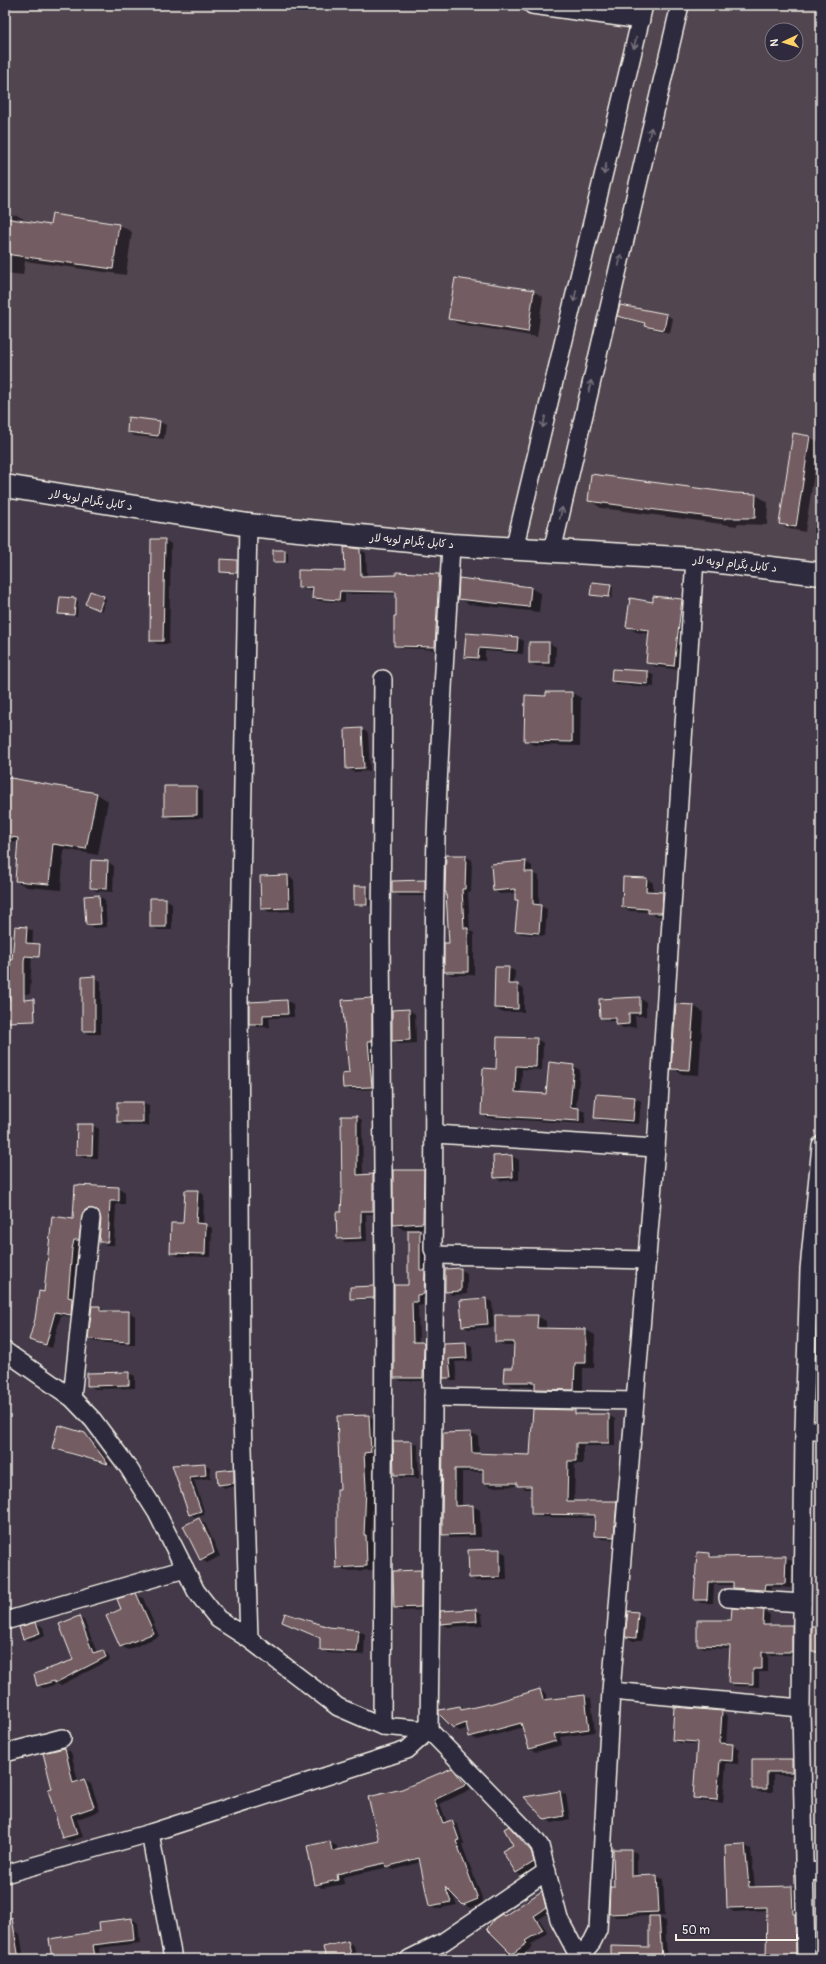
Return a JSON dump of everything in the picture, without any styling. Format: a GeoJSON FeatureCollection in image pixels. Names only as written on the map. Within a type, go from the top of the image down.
{"type":"FeatureCollection","features":[{"type":"Feature","properties":{"kind":"highway","name":"د کابل بگرام لویه لار"},"geometry":{"type":"LineString","coordinates":[[5,486],[248,525],[451,545],[695,559],[821,574]]}},
{"type":"Feature","properties":{"kind":"street"},"geometry":{"type":"LineString","coordinates":[[514,549],[642,13],[532,5]]}},
{"type":"Feature","properties":{"kind":"street"},"geometry":{"type":"LineString","coordinates":[[552,551],[680,5]]}},
{"type":"Feature","properties":{"kind":"street"},"geometry":{"type":"LineString","coordinates":[[248,525],[239,1008],[240,1384],[249,1639]]}},
{"type":"Feature","properties":{"kind":"street"},"geometry":{"type":"LineString","coordinates":[[5,1874],[150,1833],[407,1750],[429,1730],[435,1253],[433,1249],[435,1134],[433,1003],[436,837],[451,545]]}},
{"type":"Feature","properties":{"kind":"street"},"geometry":{"type":"LineString","coordinates":[[5,1351],[72,1398],[93,1420],[128,1467],[157,1513],[199,1595],[218,1619],[249,1639],[338,1707],[382,1726],[429,1730],[532,1836],[540,1846],[559,1919],[580,1959],[592,1942],[598,1930],[611,1692],[656,1148],[695,559]]}},
{"type":"Feature","properties":{"kind":"street"},"geometry":{"type":"LineString","coordinates":[[382,679],[381,940],[384,1284],[382,1726]]}},
{"type":"Feature","properties":{"kind":"street"},"geometry":{"type":"LineString","coordinates":[[435,1134],[656,1148]]}},
{"type":"Feature","properties":{"kind":"street"},"geometry":{"type":"LineString","coordinates":[[806,1959],[801,1708],[802,1603],[813,1430],[815,1269],[821,1145]]}},
{"type":"Feature","properties":{"kind":"street"},"geometry":{"type":"LineString","coordinates":[[72,1398],[91,1218]]}},
{"type":"Feature","properties":{"kind":"street"},"geometry":{"type":"LineString","coordinates":[[435,1253],[448,1256],[647,1260]]}},
{"type":"Feature","properties":{"kind":"street"},"geometry":{"type":"LineString","coordinates":[[433,1397],[635,1401]]}},
{"type":"Feature","properties":{"kind":"street"},"geometry":{"type":"LineString","coordinates":[[5,1621],[185,1570]]}},
{"type":"Feature","properties":{"kind":"street"},"geometry":{"type":"LineString","coordinates":[[728,1598],[802,1603]]}},
{"type":"Feature","properties":{"kind":"street"},"geometry":{"type":"LineString","coordinates":[[611,1692],[801,1708]]}},
{"type":"Feature","properties":{"kind":"street"},"geometry":{"type":"LineString","coordinates":[[5,1753],[62,1738]]}},
{"type":"Feature","properties":{"kind":"street"},"geometry":{"type":"LineString","coordinates":[[150,1833],[173,1959]]}},
{"type":"Feature","properties":{"kind":"street"},"geometry":{"type":"LineString","coordinates":[[408,1959],[443,1942],[547,1871]]}},
{"type":"Feature","properties":{"kind":"street"},"geometry":{"type":"LineString","coordinates":[[804,1872],[821,1871]]}},
{"type":"Feature","properties":{"kind":"shaded area"},"geometry":{"type":"Polygon","coordinates":[[[5,5],[821,5],[821,574],[451,545],[5,486],[5,5]]]}},
{"type":"Feature","properties":{"kind":"building"},"geometry":{"type":"Polygon","coordinates":[[[52,214],[119,224],[113,269],[5,254],[5,218],[50,225],[52,214]]]}},
{"type":"Feature","properties":{"kind":"building"},"geometry":{"type":"Polygon","coordinates":[[[455,278],[534,290],[528,332],[448,319],[455,278]]]}},
{"type":"Feature","properties":{"kind":"building"},"geometry":{"type":"Polygon","coordinates":[[[620,305],[667,314],[664,330],[644,326],[645,323],[617,316],[620,305]]]}},
{"type":"Feature","properties":{"kind":"building"},"geometry":{"type":"Polygon","coordinates":[[[128,417],[160,421],[158,436],[127,432],[128,417]]]}},
{"type":"Feature","properties":{"kind":"building"},"geometry":{"type":"Polygon","coordinates":[[[793,433],[810,436],[796,527],[779,524],[793,433]]]}},
{"type":"Feature","properties":{"kind":"building"},"geometry":{"type":"Polygon","coordinates":[[[591,474],[734,493],[756,494],[755,518],[725,519],[588,501],[591,474]]]}},
{"type":"Feature","properties":{"kind":"building"},"geometry":{"type":"Polygon","coordinates":[[[151,539],[165,539],[163,641],[150,641],[151,539]]]}},
{"type":"Feature","properties":{"kind":"building"},"geometry":{"type":"Polygon","coordinates":[[[344,547],[360,549],[361,576],[396,575],[396,572],[439,574],[435,647],[394,646],[396,592],[340,591],[339,600],[312,598],[313,587],[298,588],[298,570],[345,571],[344,547]]]}},
{"type":"Feature","properties":{"kind":"building"},"geometry":{"type":"Polygon","coordinates":[[[273,550],[285,550],[285,562],[273,562],[273,550]]]}},
{"type":"Feature","properties":{"kind":"building"},"geometry":{"type":"Polygon","coordinates":[[[220,559],[237,560],[237,573],[220,572],[220,559]]]}},
{"type":"Feature","properties":{"kind":"building"},"geometry":{"type":"Polygon","coordinates":[[[459,578],[531,587],[529,607],[458,599],[459,578]]]}},
{"type":"Feature","properties":{"kind":"building"},"geometry":{"type":"Polygon","coordinates":[[[592,582],[611,584],[609,597],[590,595],[592,582]]]}},
{"type":"Feature","properties":{"kind":"building"},"geometry":{"type":"Polygon","coordinates":[[[90,591],[104,596],[99,610],[85,604],[90,591]]]}},
{"type":"Feature","properties":{"kind":"building"},"geometry":{"type":"Polygon","coordinates":[[[653,596],[682,599],[674,666],[646,663],[649,630],[626,627],[630,598],[653,602],[653,596]]]}},
{"type":"Feature","properties":{"kind":"building"},"geometry":{"type":"Polygon","coordinates":[[[60,597],[76,598],[74,615],[58,614],[60,597]]]}},
{"type":"Feature","properties":{"kind":"building"},"geometry":{"type":"Polygon","coordinates":[[[466,633],[518,637],[517,651],[479,648],[478,658],[464,657],[466,633]]]}},
{"type":"Feature","properties":{"kind":"building"},"geometry":{"type":"Polygon","coordinates":[[[529,642],[549,642],[549,663],[529,663],[529,642]]]}},
{"type":"Feature","properties":{"kind":"building"},"geometry":{"type":"Polygon","coordinates":[[[612,669],[648,671],[648,684],[611,681],[612,669]]]}},
{"type":"Feature","properties":{"kind":"building"},"geometry":{"type":"Polygon","coordinates":[[[546,692],[572,692],[572,742],[524,741],[525,695],[546,696],[546,692]]]}},
{"type":"Feature","properties":{"kind":"building"},"geometry":{"type":"Polygon","coordinates":[[[362,728],[364,768],[346,769],[345,729],[362,728]]]}},
{"type":"Feature","properties":{"kind":"building"},"geometry":{"type":"Polygon","coordinates":[[[5,777],[97,793],[86,849],[53,844],[49,884],[15,881],[18,838],[5,836],[5,777]]]}},
{"type":"Feature","properties":{"kind":"building"},"geometry":{"type":"Polygon","coordinates":[[[164,786],[197,786],[197,815],[164,816],[164,786]]]}},
{"type":"Feature","properties":{"kind":"building"},"geometry":{"type":"Polygon","coordinates":[[[446,855],[466,855],[465,889],[462,889],[464,928],[468,928],[468,972],[444,972],[444,943],[449,943],[445,892],[446,855]]]}},
{"type":"Feature","properties":{"kind":"building"},"geometry":{"type":"Polygon","coordinates":[[[91,860],[108,861],[107,889],[90,888],[91,860]]]}},
{"type":"Feature","properties":{"kind":"building"},"geometry":{"type":"Polygon","coordinates":[[[526,861],[525,872],[533,872],[533,904],[541,905],[539,933],[515,931],[518,900],[515,900],[515,889],[493,891],[491,864],[526,861]]]}},
{"type":"Feature","properties":{"kind":"building"},"geometry":{"type":"Polygon","coordinates":[[[288,875],[289,908],[261,909],[260,876],[288,875]]]}},
{"type":"Feature","properties":{"kind":"building"},"geometry":{"type":"Polygon","coordinates":[[[623,877],[647,878],[646,891],[663,892],[662,913],[648,913],[648,909],[622,907],[623,877]]]}},
{"type":"Feature","properties":{"kind":"building"},"geometry":{"type":"Polygon","coordinates":[[[425,880],[425,893],[392,893],[392,881],[425,880]]]}},
{"type":"Feature","properties":{"kind":"building"},"geometry":{"type":"Polygon","coordinates":[[[354,886],[367,886],[367,905],[354,905],[354,886]]]}},
{"type":"Feature","properties":{"kind":"building"},"geometry":{"type":"Polygon","coordinates":[[[99,895],[101,924],[86,925],[84,896],[99,895]]]}},
{"type":"Feature","properties":{"kind":"building"},"geometry":{"type":"Polygon","coordinates":[[[150,898],[166,898],[166,927],[150,927],[150,898]]]}},
{"type":"Feature","properties":{"kind":"building"},"geometry":{"type":"Polygon","coordinates":[[[15,926],[27,927],[26,943],[40,944],[39,957],[25,956],[24,960],[24,1000],[34,999],[35,1021],[7,1022],[6,1001],[9,1001],[10,960],[12,960],[15,926]]]}},
{"type":"Feature","properties":{"kind":"building"},"geometry":{"type":"Polygon","coordinates":[[[495,967],[509,967],[508,984],[518,984],[518,1009],[494,1008],[495,967]]]}},
{"type":"Feature","properties":{"kind":"building"},"geometry":{"type":"Polygon","coordinates":[[[95,976],[95,1031],[82,1031],[82,977],[95,976]]]}},
{"type":"Feature","properties":{"kind":"building"},"geometry":{"type":"Polygon","coordinates":[[[640,997],[640,1013],[629,1013],[629,1024],[616,1025],[616,1018],[600,1018],[599,999],[640,997]]]}},
{"type":"Feature","properties":{"kind":"building"},"geometry":{"type":"Polygon","coordinates":[[[372,998],[372,1041],[368,1041],[372,1087],[343,1088],[342,1074],[349,1073],[342,1000],[372,998]]]}},
{"type":"Feature","properties":{"kind":"building"},"geometry":{"type":"Polygon","coordinates":[[[287,1000],[288,1014],[263,1015],[263,1024],[249,1024],[249,1002],[287,1000]]]}},
{"type":"Feature","properties":{"kind":"building"},"geometry":{"type":"Polygon","coordinates":[[[676,1004],[694,1005],[689,1070],[671,1069],[676,1004]]]}},
{"type":"Feature","properties":{"kind":"building"},"geometry":{"type":"Polygon","coordinates":[[[409,1009],[410,1040],[392,1041],[392,1010],[409,1009]]]}},
{"type":"Feature","properties":{"kind":"building"},"geometry":{"type":"Polygon","coordinates":[[[497,1037],[537,1038],[536,1067],[516,1066],[515,1092],[546,1094],[549,1062],[574,1065],[570,1107],[579,1108],[579,1121],[481,1115],[483,1068],[496,1069],[497,1037]]]}},
{"type":"Feature","properties":{"kind":"building"},"geometry":{"type":"Polygon","coordinates":[[[596,1094],[635,1097],[633,1121],[594,1118],[596,1094]]]}},
{"type":"Feature","properties":{"kind":"building"},"geometry":{"type":"Polygon","coordinates":[[[117,1102],[143,1102],[143,1122],[117,1122],[117,1102]]]}},
{"type":"Feature","properties":{"kind":"building"},"geometry":{"type":"Polygon","coordinates":[[[341,1116],[357,1116],[357,1175],[373,1174],[373,1211],[361,1211],[361,1238],[337,1239],[336,1212],[341,1212],[342,1195],[341,1116]]]}},
{"type":"Feature","properties":{"kind":"building"},"geometry":{"type":"Polygon","coordinates":[[[77,1124],[93,1124],[92,1155],[76,1155],[77,1124]]]}},
{"type":"Feature","properties":{"kind":"building"},"geometry":{"type":"Polygon","coordinates":[[[512,1155],[513,1177],[494,1178],[493,1156],[512,1155]]]}},
{"type":"Feature","properties":{"kind":"building"},"geometry":{"type":"Polygon","coordinates":[[[393,1170],[424,1170],[423,1223],[393,1225],[393,1170]]]}},
{"type":"Feature","properties":{"kind":"building"},"geometry":{"type":"Polygon","coordinates":[[[75,1185],[119,1187],[119,1201],[110,1201],[108,1242],[99,1242],[101,1219],[97,1210],[87,1209],[83,1212],[79,1240],[74,1240],[72,1249],[68,1297],[72,1298],[71,1315],[55,1312],[46,1345],[29,1340],[35,1319],[39,1291],[44,1292],[52,1216],[73,1219],[75,1185]]]}},
{"type":"Feature","properties":{"kind":"building"},"geometry":{"type":"Polygon","coordinates":[[[185,1190],[198,1190],[196,1223],[206,1224],[205,1254],[170,1253],[171,1223],[183,1223],[185,1190]]]}},
{"type":"Feature","properties":{"kind":"building"},"geometry":{"type":"Polygon","coordinates":[[[408,1230],[420,1230],[420,1270],[425,1270],[424,1294],[417,1295],[417,1302],[412,1302],[413,1342],[422,1342],[424,1344],[423,1378],[394,1378],[394,1285],[408,1285],[408,1230]]]}},
{"type":"Feature","properties":{"kind":"building"},"geometry":{"type":"Polygon","coordinates":[[[461,1268],[461,1291],[445,1292],[445,1269],[461,1268]]]}},
{"type":"Feature","properties":{"kind":"building"},"geometry":{"type":"Polygon","coordinates":[[[374,1286],[374,1298],[350,1299],[350,1287],[374,1286]]]}},
{"type":"Feature","properties":{"kind":"building"},"geometry":{"type":"Polygon","coordinates":[[[486,1298],[488,1324],[462,1326],[460,1300],[486,1298]]]}},
{"type":"Feature","properties":{"kind":"building"},"geometry":{"type":"Polygon","coordinates":[[[92,1306],[100,1306],[100,1311],[129,1311],[129,1342],[88,1339],[92,1306]]]}},
{"type":"Feature","properties":{"kind":"building"},"geometry":{"type":"Polygon","coordinates":[[[495,1315],[538,1315],[537,1328],[586,1329],[586,1363],[575,1363],[574,1390],[535,1389],[535,1382],[503,1382],[504,1368],[513,1368],[514,1342],[495,1342],[495,1315]]]}},
{"type":"Feature","properties":{"kind":"building"},"geometry":{"type":"Polygon","coordinates":[[[466,1342],[467,1358],[449,1359],[451,1378],[443,1378],[444,1343],[466,1342]]]}},
{"type":"Feature","properties":{"kind":"building"},"geometry":{"type":"Polygon","coordinates":[[[129,1372],[129,1385],[87,1386],[87,1373],[129,1372]]]}},
{"type":"Feature","properties":{"kind":"building"},"geometry":{"type":"Polygon","coordinates":[[[533,1409],[575,1410],[575,1414],[609,1414],[609,1443],[576,1443],[576,1461],[568,1461],[567,1501],[617,1501],[614,1537],[594,1536],[595,1515],[531,1514],[531,1486],[517,1486],[517,1483],[483,1483],[483,1469],[455,1469],[455,1506],[473,1505],[474,1534],[442,1535],[443,1433],[471,1432],[472,1453],[530,1455],[533,1409]]]}},
{"type":"Feature","properties":{"kind":"building"},"geometry":{"type":"Polygon","coordinates":[[[369,1415],[371,1452],[364,1453],[366,1487],[364,1535],[366,1535],[367,1566],[336,1568],[335,1537],[337,1536],[337,1489],[340,1489],[337,1416],[369,1415]]]}},
{"type":"Feature","properties":{"kind":"building"},"geometry":{"type":"Polygon","coordinates":[[[58,1425],[85,1433],[108,1464],[52,1448],[58,1425]]]}},
{"type":"Feature","properties":{"kind":"building"},"geometry":{"type":"Polygon","coordinates":[[[393,1441],[412,1441],[413,1475],[394,1475],[393,1441]]]}},
{"type":"Feature","properties":{"kind":"building"},"geometry":{"type":"Polygon","coordinates":[[[205,1463],[206,1475],[189,1477],[201,1511],[189,1515],[172,1465],[205,1463]]]}},
{"type":"Feature","properties":{"kind":"building"},"geometry":{"type":"Polygon","coordinates":[[[234,1469],[234,1483],[218,1485],[217,1471],[234,1469]]]}},
{"type":"Feature","properties":{"kind":"building"},"geometry":{"type":"Polygon","coordinates":[[[199,1518],[210,1539],[214,1553],[200,1560],[183,1526],[199,1518]]]}},
{"type":"Feature","properties":{"kind":"building"},"geometry":{"type":"Polygon","coordinates":[[[500,1549],[500,1577],[469,1578],[468,1550],[500,1549]]]}},
{"type":"Feature","properties":{"kind":"building"},"geometry":{"type":"Polygon","coordinates":[[[697,1552],[710,1553],[710,1557],[786,1556],[785,1584],[766,1584],[765,1590],[733,1588],[733,1582],[708,1582],[707,1600],[694,1600],[697,1552]]]}},
{"type":"Feature","properties":{"kind":"building"},"geometry":{"type":"Polygon","coordinates":[[[421,1570],[421,1607],[394,1608],[393,1571],[421,1570]]]}},
{"type":"Feature","properties":{"kind":"building"},"geometry":{"type":"Polygon","coordinates":[[[136,1593],[154,1633],[120,1647],[106,1616],[121,1609],[117,1599],[136,1593]]]}},
{"type":"Feature","properties":{"kind":"building"},"geometry":{"type":"Polygon","coordinates":[[[732,1608],[764,1610],[763,1625],[792,1625],[792,1652],[762,1652],[762,1669],[753,1669],[753,1684],[728,1683],[730,1646],[697,1645],[697,1620],[731,1620],[732,1608]]]}},
{"type":"Feature","properties":{"kind":"building"},"geometry":{"type":"Polygon","coordinates":[[[476,1609],[477,1621],[440,1624],[440,1611],[476,1609]]]}},
{"type":"Feature","properties":{"kind":"building"},"geometry":{"type":"Polygon","coordinates":[[[628,1611],[638,1612],[636,1638],[625,1637],[628,1611]]]}},
{"type":"Feature","properties":{"kind":"building"},"geometry":{"type":"Polygon","coordinates":[[[285,1613],[329,1627],[359,1630],[357,1652],[320,1650],[320,1638],[282,1622],[285,1613]]]}},
{"type":"Feature","properties":{"kind":"building"},"geometry":{"type":"Polygon","coordinates":[[[79,1616],[93,1653],[103,1650],[106,1657],[55,1683],[54,1681],[37,1686],[34,1674],[73,1660],[59,1624],[79,1616]]]}},
{"type":"Feature","properties":{"kind":"building"},"geometry":{"type":"Polygon","coordinates":[[[36,1622],[40,1633],[23,1639],[19,1627],[36,1622]]]}},
{"type":"Feature","properties":{"kind":"building"},"geometry":{"type":"Polygon","coordinates":[[[812,1626],[821,1626],[821,1652],[812,1652],[812,1626]]]}},
{"type":"Feature","properties":{"kind":"building"},"geometry":{"type":"Polygon","coordinates":[[[540,1689],[543,1700],[585,1695],[589,1729],[554,1734],[556,1741],[529,1749],[521,1723],[469,1737],[466,1723],[453,1728],[439,1714],[439,1710],[460,1706],[461,1710],[493,1703],[540,1689]]]}},
{"type":"Feature","properties":{"kind":"building"},"geometry":{"type":"Polygon","coordinates":[[[674,1707],[722,1711],[720,1743],[733,1744],[732,1761],[720,1760],[717,1800],[693,1798],[697,1742],[672,1740],[674,1707]]]}},
{"type":"Feature","properties":{"kind":"building"},"geometry":{"type":"Polygon","coordinates":[[[65,1748],[73,1783],[84,1779],[94,1807],[71,1815],[77,1834],[62,1838],[48,1790],[52,1789],[43,1753],[65,1748]]]}},
{"type":"Feature","properties":{"kind":"building"},"geometry":{"type":"Polygon","coordinates":[[[752,1759],[792,1759],[792,1772],[767,1772],[767,1789],[752,1789],[752,1759]]]}},
{"type":"Feature","properties":{"kind":"building"},"geometry":{"type":"Polygon","coordinates":[[[452,1768],[466,1785],[434,1800],[443,1823],[452,1820],[459,1840],[456,1841],[478,1899],[463,1905],[445,1887],[451,1902],[429,1906],[419,1858],[386,1867],[385,1863],[337,1874],[338,1880],[315,1885],[307,1846],[330,1841],[332,1851],[379,1841],[368,1797],[402,1789],[452,1768]]]}},
{"type":"Feature","properties":{"kind":"building"},"geometry":{"type":"Polygon","coordinates":[[[560,1791],[564,1816],[545,1820],[524,1797],[560,1791]]]}},
{"type":"Feature","properties":{"kind":"building"},"geometry":{"type":"Polygon","coordinates":[[[509,1826],[531,1851],[534,1862],[516,1873],[502,1851],[513,1845],[504,1829],[509,1826]]]}},
{"type":"Feature","properties":{"kind":"building"},"geometry":{"type":"Polygon","coordinates":[[[745,1844],[749,1887],[792,1886],[793,1914],[795,1914],[796,1959],[766,1959],[767,1907],[727,1908],[725,1845],[745,1844]]]}},
{"type":"Feature","properties":{"kind":"building"},"geometry":{"type":"Polygon","coordinates":[[[613,1849],[631,1849],[631,1876],[657,1875],[659,1912],[609,1914],[610,1887],[614,1887],[613,1849]]]}},
{"type":"Feature","properties":{"kind":"building"},"geometry":{"type":"Polygon","coordinates":[[[542,1891],[546,1908],[534,1916],[543,1930],[525,1941],[527,1943],[512,1954],[487,1929],[494,1919],[502,1914],[504,1916],[542,1891]]]}},
{"type":"Feature","properties":{"kind":"building"},"geometry":{"type":"Polygon","coordinates":[[[649,1916],[659,1916],[662,1959],[611,1959],[611,1946],[649,1947],[649,1916]]]}},
{"type":"Feature","properties":{"kind":"building"},"geometry":{"type":"Polygon","coordinates":[[[5,1918],[12,1918],[19,1959],[5,1959],[5,1918]]]}},
{"type":"Feature","properties":{"kind":"building"},"geometry":{"type":"Polygon","coordinates":[[[132,1918],[134,1940],[93,1945],[95,1957],[52,1959],[49,1939],[100,1931],[99,1922],[132,1918]]]}},
{"type":"Feature","properties":{"kind":"building"},"geometry":{"type":"Polygon","coordinates":[[[348,1941],[352,1959],[326,1959],[323,1947],[348,1941]]]}}]}
